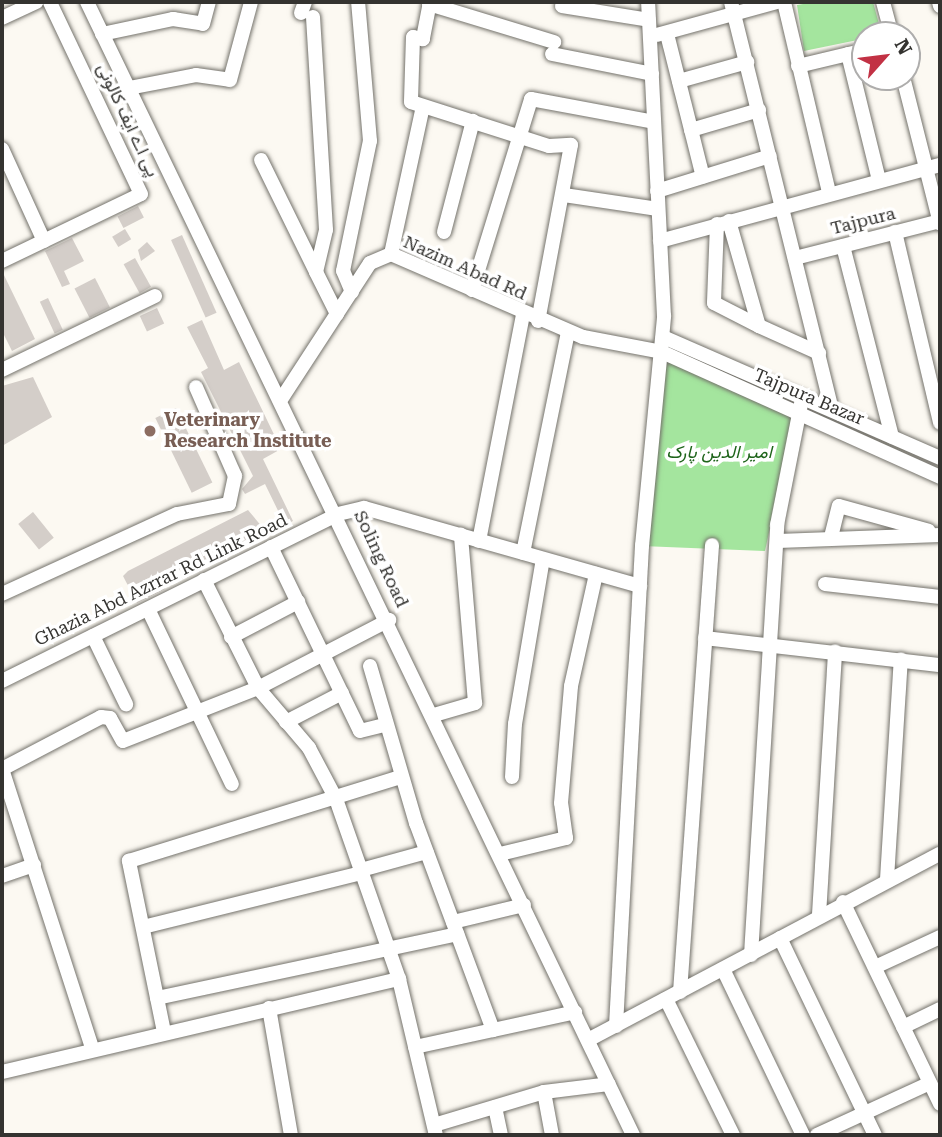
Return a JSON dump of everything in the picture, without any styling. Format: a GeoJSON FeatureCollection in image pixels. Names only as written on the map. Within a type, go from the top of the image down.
{"type":"FeatureCollection","features":[{"type":"Feature","properties":{"kind":"street"},"geometry":{"type":"LineString","coordinates":[[2,18],[36,2]]}},
{"type":"Feature","properties":{"kind":"street","name":"پی اے ایف کالونی"},"geometry":{"type":"LineString","coordinates":[[2,261],[141,194],[50,2]]}},
{"type":"Feature","properties":{"kind":"street","name":"Soling Road"},"geometry":{"type":"LineString","coordinates":[[87,2],[338,514],[633,1135]]}},
{"type":"Feature","properties":{"kind":"street"},"geometry":{"type":"LineString","coordinates":[[102,34],[173,19],[203,24],[209,2]]}},
{"type":"Feature","properties":{"kind":"street"},"geometry":{"type":"LineString","coordinates":[[129,88],[196,75],[230,80],[251,2]]}},
{"type":"Feature","properties":{"kind":"street"},"geometry":{"type":"LineString","coordinates":[[352,292],[343,271],[370,141],[358,2]]}},
{"type":"Feature","properties":{"kind":"street"},"geometry":{"type":"LineString","coordinates":[[616,1026],[640,586],[663,337],[648,2]]}},
{"type":"Feature","properties":{"kind":"street"},"geometry":{"type":"LineString","coordinates":[[562,6],[667,34],[733,9],[777,2]]}},
{"type":"Feature","properties":{"kind":"street"},"geometry":{"type":"LineString","coordinates":[[784,2],[829,193]]}},
{"type":"Feature","properties":{"kind":"street"},"geometry":{"type":"LineString","coordinates":[[883,2],[888,21]]}},
{"type":"Feature","properties":{"kind":"street"},"geometry":{"type":"LineString","coordinates":[[538,321],[564,195],[571,145],[549,146],[520,134],[411,102],[413,37],[423,39],[430,3],[553,48],[652,74]]}},
{"type":"Feature","properties":{"kind":"street"},"geometry":{"type":"LineString","coordinates":[[733,9],[832,410]]}},
{"type":"Feature","properties":{"kind":"street"},"geometry":{"type":"LineString","coordinates":[[306,11],[326,230],[316,272]]}},
{"type":"Feature","properties":{"kind":"street"},"geometry":{"type":"LineString","coordinates":[[667,34],[703,177]]}},
{"type":"Feature","properties":{"kind":"street"},"geometry":{"type":"LineString","coordinates":[[799,66],[851,53]]}},
{"type":"Feature","properties":{"kind":"street"},"geometry":{"type":"LineString","coordinates":[[848,54],[879,180]]}},
{"type":"Feature","properties":{"kind":"street"},"geometry":{"type":"LineString","coordinates":[[679,80],[747,62]]}},
{"type":"Feature","properties":{"kind":"street"},"geometry":{"type":"LineString","coordinates":[[908,91],[933,167],[940,221]]}},
{"type":"Feature","properties":{"kind":"street"},"geometry":{"type":"LineString","coordinates":[[471,290],[531,99],[654,122]]}},
{"type":"Feature","properties":{"kind":"street"},"geometry":{"type":"LineString","coordinates":[[391,254],[423,106]]}},
{"type":"Feature","properties":{"kind":"street"},"geometry":{"type":"LineString","coordinates":[[691,130],[759,110]]}},
{"type":"Feature","properties":{"kind":"street"},"geometry":{"type":"LineString","coordinates":[[444,232],[473,121]]}},
{"type":"Feature","properties":{"kind":"street"},"geometry":{"type":"LineString","coordinates":[[2,149],[44,241]]}},
{"type":"Feature","properties":{"kind":"street"},"geometry":{"type":"LineString","coordinates":[[657,191],[770,156]]}},
{"type":"Feature","properties":{"kind":"street"},"geometry":{"type":"LineString","coordinates":[[261,160],[337,314]]}},
{"type":"Feature","properties":{"kind":"street"},"geometry":{"type":"LineString","coordinates":[[660,241],[782,205],[933,167]]}},
{"type":"Feature","properties":{"kind":"street"},"geometry":{"type":"LineString","coordinates":[[564,195],[658,209]]}},
{"type":"Feature","properties":{"kind":"street","name":"Tajpura"},"geometry":{"type":"LineString","coordinates":[[795,258],[940,221]]}},
{"type":"Feature","properties":{"kind":"street"},"geometry":{"type":"LineString","coordinates":[[723,223],[759,326]]}},
{"type":"Feature","properties":{"kind":"street"},"geometry":{"type":"LineString","coordinates":[[723,223],[713,303],[819,353]]}},
{"type":"Feature","properties":{"kind":"street"},"geometry":{"type":"LineString","coordinates":[[895,232],[934,362],[940,423]]}},
{"type":"Feature","properties":{"kind":"street"},"geometry":{"type":"LineString","coordinates":[[843,246],[892,437]]}},
{"type":"Feature","properties":{"kind":"street","name":"Nazim Abad Rd"},"geometry":{"type":"LineString","coordinates":[[282,398],[379,255],[391,254],[523,315],[568,332],[662,352]]}},
{"type":"Feature","properties":{"kind":"street"},"geometry":{"type":"LineString","coordinates":[[2,370],[155,296]]}},
{"type":"Feature","properties":{"kind":"street"},"geometry":{"type":"LineString","coordinates":[[479,541],[523,315]]}},
{"type":"Feature","properties":{"kind":"street"},"geometry":{"type":"LineString","coordinates":[[523,553],[568,332]]}},
{"type":"Feature","properties":{"kind":"street","name":"Tajpura Bazar"},"geometry":{"type":"LineString","coordinates":[[663,337],[940,477]]}},
{"type":"Feature","properties":{"kind":"street","name":"Tajpura Bazar"},"geometry":{"type":"LineString","coordinates":[[662,352],[798,406],[832,410],[940,458]]}},
{"type":"Feature","properties":{"kind":"street"},"geometry":{"type":"LineString","coordinates":[[2,594],[177,514],[229,504],[235,476],[196,387]]}},
{"type":"Feature","properties":{"kind":"street"},"geometry":{"type":"LineString","coordinates":[[751,955],[778,541],[798,406]]}},
{"type":"Feature","properties":{"kind":"street"},"geometry":{"type":"LineString","coordinates":[[831,537],[839,506],[940,535]]}},
{"type":"Feature","properties":{"kind":"street","name":"Ghazia Abd Azrrar Rd Link Road"},"geometry":{"type":"LineString","coordinates":[[2,681],[338,514],[364,508],[640,586]]}},
{"type":"Feature","properties":{"kind":"street"},"geometry":{"type":"LineString","coordinates":[[434,715],[475,703],[461,535]]}},
{"type":"Feature","properties":{"kind":"street"},"geometry":{"type":"LineString","coordinates":[[778,541],[940,535]]}},
{"type":"Feature","properties":{"kind":"street"},"geometry":{"type":"LineString","coordinates":[[680,992],[712,545]]}},
{"type":"Feature","properties":{"kind":"street"},"geometry":{"type":"LineString","coordinates":[[271,547],[360,731],[384,725]]}},
{"type":"Feature","properties":{"kind":"street"},"geometry":{"type":"LineString","coordinates":[[512,777],[515,724],[543,559]]}},
{"type":"Feature","properties":{"kind":"street"},"geometry":{"type":"LineString","coordinates":[[500,854],[566,838],[561,803],[571,686],[596,574]]}},
{"type":"Feature","properties":{"kind":"street"},"geometry":{"type":"LineString","coordinates":[[204,580],[258,688],[286,722],[336,799],[399,979],[435,1130],[544,1092],[609,1084]]}},
{"type":"Feature","properties":{"kind":"street"},"geometry":{"type":"LineString","coordinates":[[825,584],[940,597]]}},
{"type":"Feature","properties":{"kind":"street"},"geometry":{"type":"LineString","coordinates":[[231,637],[298,602]]}},
{"type":"Feature","properties":{"kind":"street"},"geometry":{"type":"LineString","coordinates":[[148,609],[232,784]]}},
{"type":"Feature","properties":{"kind":"street"},"geometry":{"type":"LineString","coordinates":[[92,1048],[2,769],[101,717],[110,718],[123,741],[258,688],[389,620]]}},
{"type":"Feature","properties":{"kind":"street"},"geometry":{"type":"LineString","coordinates":[[93,636],[127,704]]}},
{"type":"Feature","properties":{"kind":"street"},"geometry":{"type":"LineString","coordinates":[[705,638],[940,664]]}},
{"type":"Feature","properties":{"kind":"street"},"geometry":{"type":"LineString","coordinates":[[819,915],[835,651]]}},
{"type":"Feature","properties":{"kind":"street"},"geometry":{"type":"LineString","coordinates":[[887,879],[901,659]]}},
{"type":"Feature","properties":{"kind":"street"},"geometry":{"type":"LineString","coordinates":[[370,666],[384,725],[401,777],[493,1030]]}},
{"type":"Feature","properties":{"kind":"street"},"geometry":{"type":"LineString","coordinates":[[286,722],[342,693]]}},
{"type":"Feature","properties":{"kind":"street"},"geometry":{"type":"LineString","coordinates":[[164,1032],[131,859],[336,799],[401,777]]}},
{"type":"Feature","properties":{"kind":"street"},"geometry":{"type":"LineString","coordinates":[[143,927],[361,872],[427,852]]}},
{"type":"Feature","properties":{"kind":"street"},"geometry":{"type":"LineString","coordinates":[[588,1040],[751,955],[843,902],[940,853]]}},
{"type":"Feature","properties":{"kind":"street"},"geometry":{"type":"LineString","coordinates":[[2,876],[34,865]]}},
{"type":"Feature","properties":{"kind":"street"},"geometry":{"type":"LineString","coordinates":[[817,1135],[865,1114],[936,1093],[843,902]]}},
{"type":"Feature","properties":{"kind":"street"},"geometry":{"type":"LineString","coordinates":[[157,998],[388,949],[524,905]]}},
{"type":"Feature","properties":{"kind":"street"},"geometry":{"type":"LineString","coordinates":[[874,967],[940,937]]}},
{"type":"Feature","properties":{"kind":"street"},"geometry":{"type":"LineString","coordinates":[[780,938],[875,1135]]}},
{"type":"Feature","properties":{"kind":"street"},"geometry":{"type":"LineString","coordinates":[[723,969],[803,1135]]}},
{"type":"Feature","properties":{"kind":"street"},"geometry":{"type":"LineString","coordinates":[[2,1072],[92,1048],[399,979]]}},
{"type":"Feature","properties":{"kind":"street"},"geometry":{"type":"LineString","coordinates":[[666,999],[733,1135]]}},
{"type":"Feature","properties":{"kind":"street"},"geometry":{"type":"LineString","coordinates":[[269,1009],[291,1135]]}},
{"type":"Feature","properties":{"kind":"street"},"geometry":{"type":"LineString","coordinates":[[903,1027],[940,1009]]}},
{"type":"Feature","properties":{"kind":"street"},"geometry":{"type":"LineString","coordinates":[[415,1047],[575,1012]]}},
{"type":"Feature","properties":{"kind":"street"},"geometry":{"type":"LineString","coordinates":[[544,1092],[552,1135]]}},
{"type":"Feature","properties":{"kind":"street"},"geometry":{"type":"LineString","coordinates":[[495,1107],[501,1135]]}},
{"type":"Feature","properties":{"kind":"green space"},"geometry":{"type":"Polygon","coordinates":[[[815,2],[873,2],[878,21],[851,21],[851,41],[804,51],[797,5],[815,2]]]}},
{"type":"Feature","properties":{"kind":"green space","name":"امیر الدین پارک"},"geometry":{"type":"Polygon","coordinates":[[[662,352],[795,412],[765,551],[642,546],[662,352]]]}},
{"type":"Feature","properties":{"kind":"building"},"geometry":{"type":"Polygon","coordinates":[[[138,206],[144,218],[123,228],[118,216],[138,206]]]}},
{"type":"Feature","properties":{"kind":"building"},"geometry":{"type":"Polygon","coordinates":[[[125,229],[131,239],[118,247],[112,237],[125,229]]]}},
{"type":"Feature","properties":{"kind":"building"},"geometry":{"type":"Polygon","coordinates":[[[182,235],[217,313],[206,318],[171,240],[182,235]]]}},
{"type":"Feature","properties":{"kind":"building"},"geometry":{"type":"Polygon","coordinates":[[[72,238],[84,261],[64,271],[70,284],[62,287],[45,251],[72,238]]]}},
{"type":"Feature","properties":{"kind":"building"},"geometry":{"type":"Polygon","coordinates":[[[147,242],[155,251],[141,261],[138,250],[147,242]]]}},
{"type":"Feature","properties":{"kind":"building"},"geometry":{"type":"Polygon","coordinates":[[[135,258],[151,287],[140,293],[124,264],[135,258]]]}},
{"type":"Feature","properties":{"kind":"building"},"geometry":{"type":"Polygon","coordinates":[[[2,271],[35,339],[12,351],[2,331],[2,271]]]}},
{"type":"Feature","properties":{"kind":"building"},"geometry":{"type":"Polygon","coordinates":[[[95,278],[110,307],[89,318],[75,288],[95,278]]]}},
{"type":"Feature","properties":{"kind":"building"},"geometry":{"type":"Polygon","coordinates":[[[48,298],[63,330],[55,334],[40,302],[48,298]]]}},
{"type":"Feature","properties":{"kind":"building"},"geometry":{"type":"Polygon","coordinates":[[[157,308],[164,323],[147,331],[140,316],[157,308]]]}},
{"type":"Feature","properties":{"kind":"building"},"geometry":{"type":"Polygon","coordinates":[[[202,320],[224,370],[239,362],[281,449],[263,459],[293,521],[285,525],[265,484],[245,494],[242,489],[253,476],[201,372],[208,368],[187,327],[202,320]]]}},
{"type":"Feature","properties":{"kind":"building"},"geometry":{"type":"Polygon","coordinates":[[[33,377],[52,417],[2,446],[2,386],[33,377]]]}},
{"type":"Feature","properties":{"kind":"building"},"geometry":{"type":"Polygon","coordinates":[[[176,408],[212,483],[192,493],[155,418],[176,408]]]}},
{"type":"Feature","properties":{"kind":"building"},"geometry":{"type":"Polygon","coordinates":[[[248,510],[268,534],[187,578],[183,569],[161,580],[165,589],[137,603],[123,576],[128,571],[248,510]]]}},
{"type":"Feature","properties":{"kind":"building"},"geometry":{"type":"Polygon","coordinates":[[[33,512],[54,538],[39,550],[18,524],[33,512]]]}},
{"type":"Feature","properties":{"kind":"place","name":"Veterinary Research Institute"},"geometry":{"type":"Point","coordinates":[150,431]}}]}
